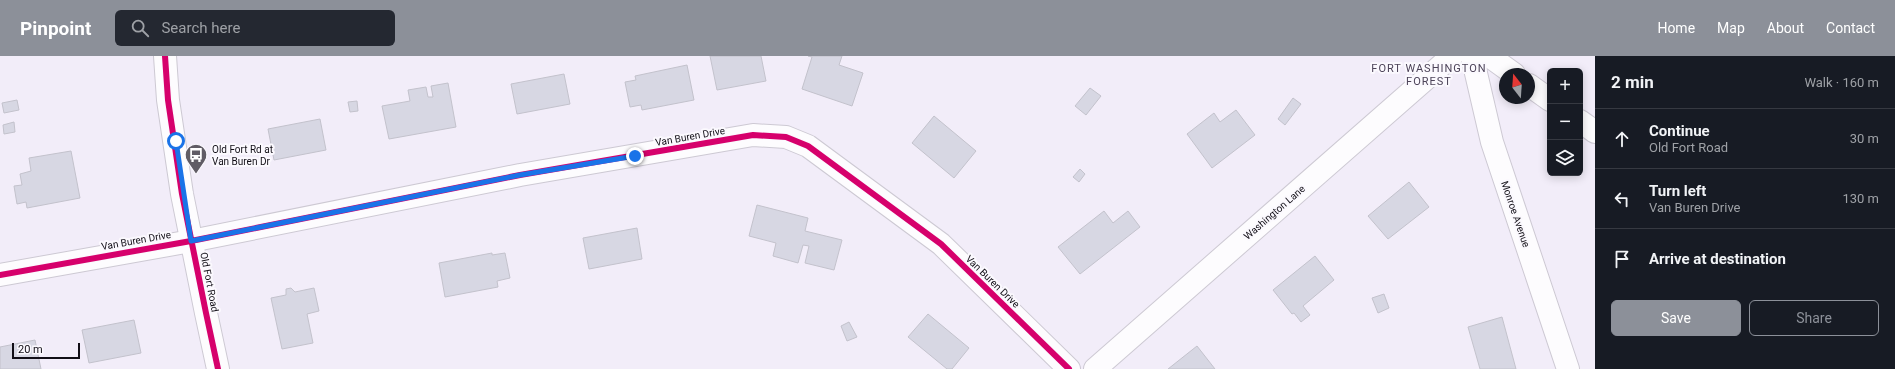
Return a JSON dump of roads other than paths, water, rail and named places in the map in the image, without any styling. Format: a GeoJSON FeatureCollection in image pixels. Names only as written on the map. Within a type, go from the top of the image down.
{"type":"FeatureCollection","features":[{"type":"Feature","properties":{"kind":"street","name":"Old Fort Road"},"geometry":{"type":"LineString","coordinates":[[165,56],[168,100],[191,241],[218,369]]}},
{"type":"Feature","properties":{"kind":"street","name":"Washington Lane"},"geometry":{"type":"LineString","coordinates":[[1095,369],[1452,56]]}},
{"type":"Feature","properties":{"kind":"street","name":"Monroe Avenue"},"geometry":{"type":"LineString","coordinates":[[1472,56],[1492,142],[1568,369]]}},
{"type":"Feature","properties":{"kind":"street"},"geometry":{"type":"LineString","coordinates":[[1489,56],[1506,68]]}},
{"type":"Feature","properties":{"kind":"street"},"geometry":{"type":"LineString","coordinates":[[1535,89],[1547,98]]}},
{"type":"Feature","properties":{"kind":"street"},"geometry":{"type":"LineString","coordinates":[[1583,123],[1595,132]]}},
{"type":"Feature","properties":{"kind":"street","name":"Van Buren Drive"},"geometry":{"type":"LineString","coordinates":[[0,275],[191,241],[520,175],[753,135],[786,137],[808,146],[941,244],[1069,369]]}},
{"type":"Feature","properties":{"kind":"place","name":"Old Fort Rd at Van Buren Dr"},"geometry":{"type":"Point","coordinates":[196,174]}},
{"type":"Feature","properties":{"kind":"district","name":"FORT WASHINGTON FOREST"},"geometry":{"type":"Point","coordinates":[1429,74]}}]}
